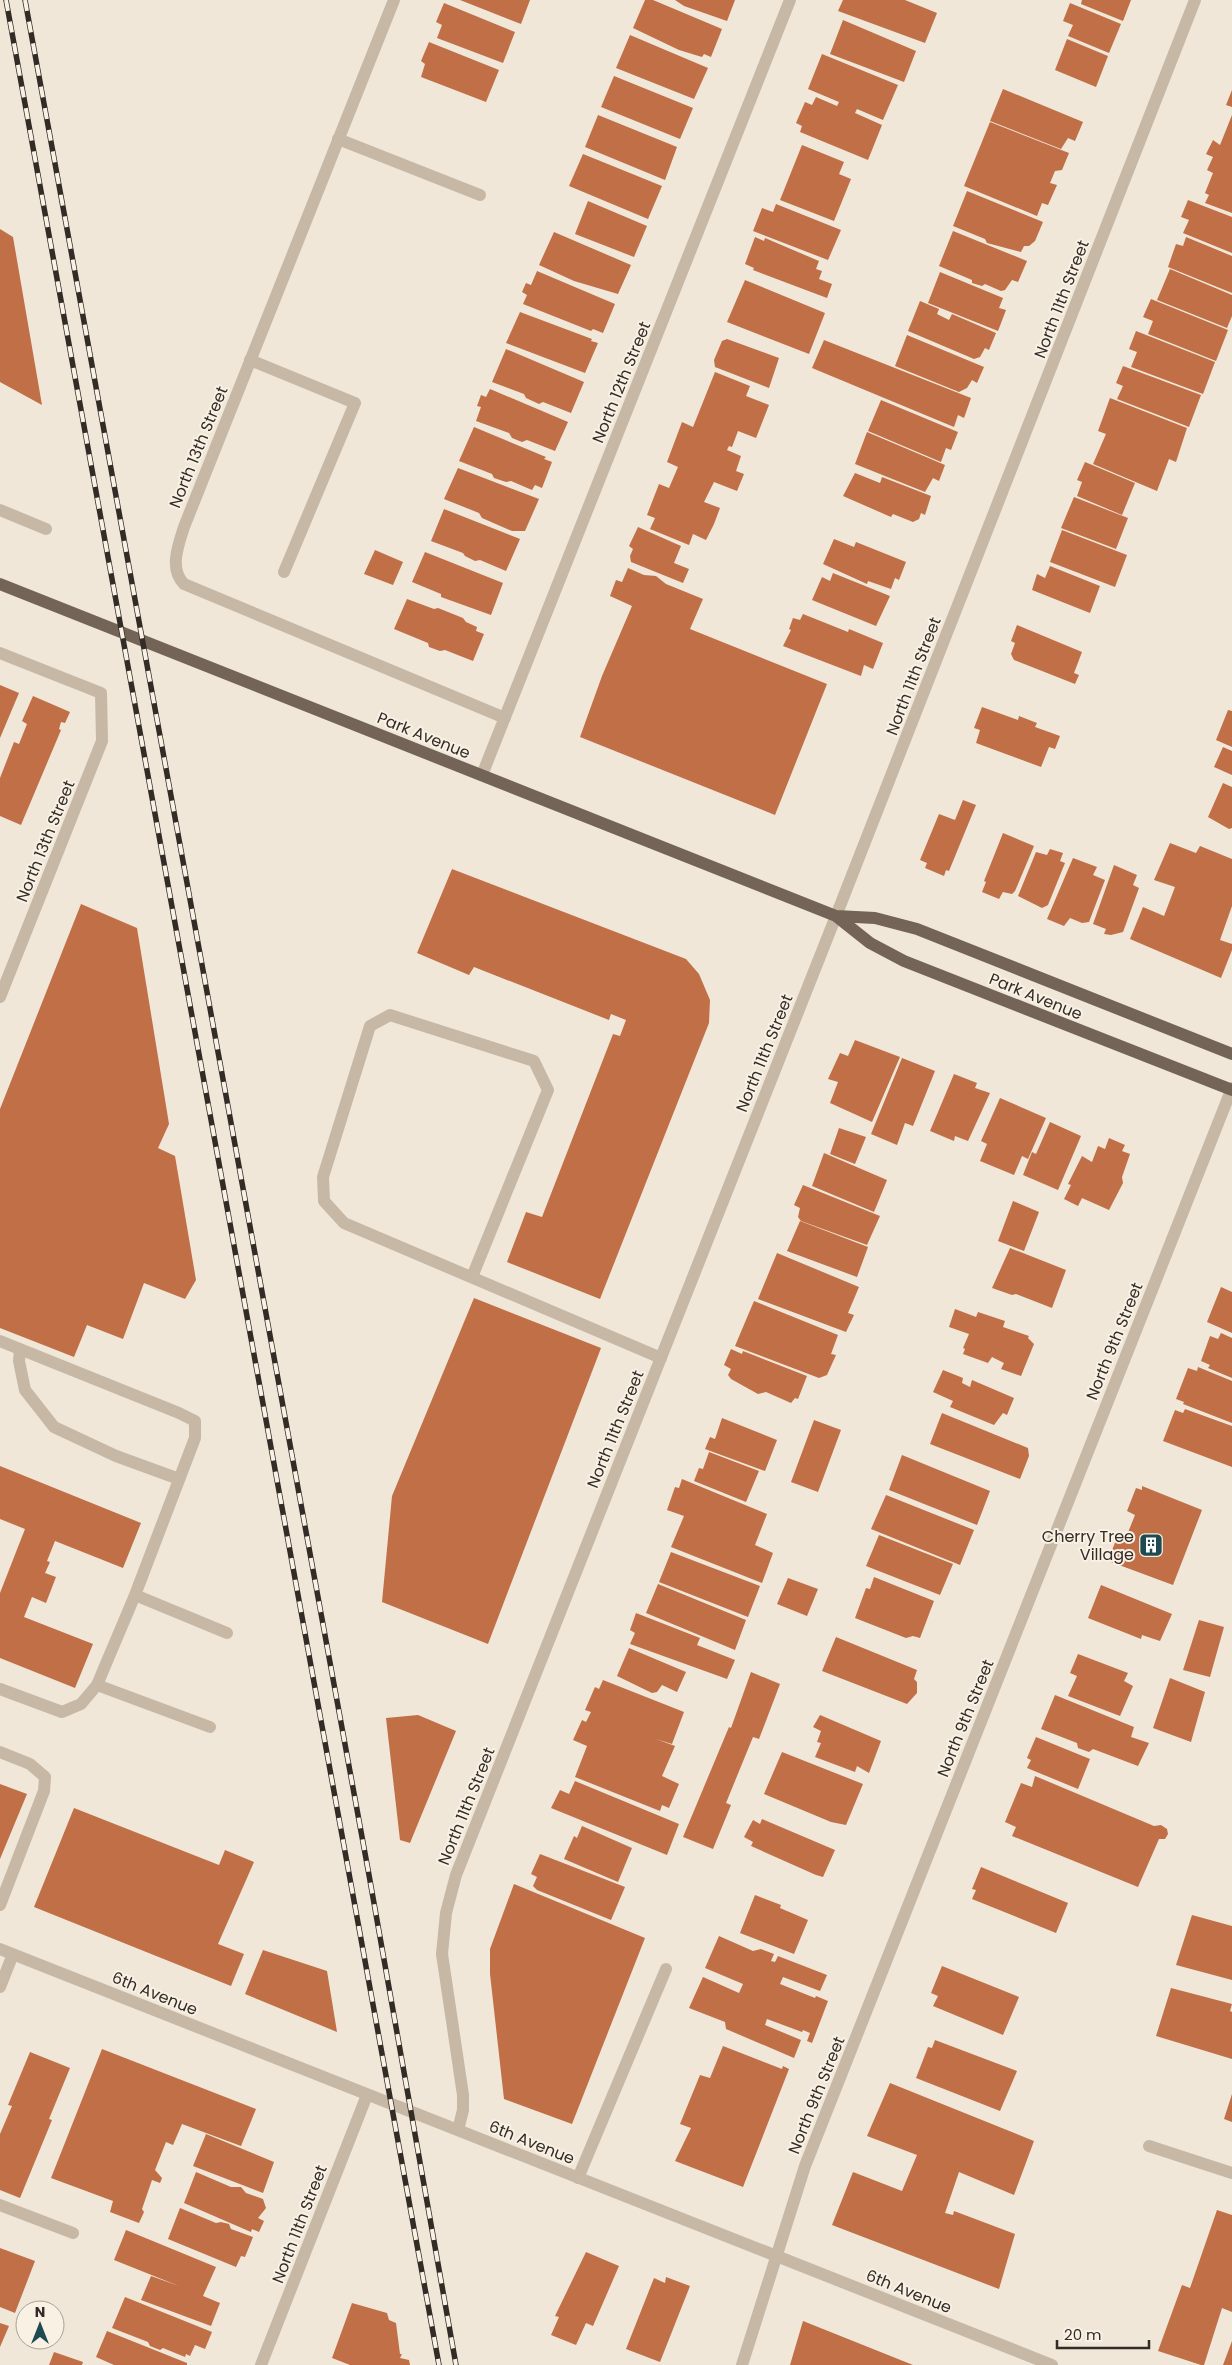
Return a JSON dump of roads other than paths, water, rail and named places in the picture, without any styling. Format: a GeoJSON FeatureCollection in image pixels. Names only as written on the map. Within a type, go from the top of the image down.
{"type":"FeatureCollection","features":[{"type":"Feature","properties":{"kind":"main road","name":"Park Avenue"},"geometry":{"type":"LineString","coordinates":[[0,584],[836,916],[870,944],[904,962],[1232,1090]]}},
{"type":"Feature","properties":{"kind":"main road","name":"Park Avenue"},"geometry":{"type":"LineString","coordinates":[[836,916],[876,918],[916,929],[1232,1054]]}},
{"type":"Feature","properties":{"kind":"street","name":"North 13th Street"},"geometry":{"type":"LineString","coordinates":[[394,0],[184,527],[175,566],[177,577],[184,584],[505,718]]}},
{"type":"Feature","properties":{"kind":"street","name":"North 12th Street"},"geometry":{"type":"LineString","coordinates":[[482,775],[790,0]]}},
{"type":"Feature","properties":{"kind":"street","name":"North 11th Street"},"geometry":{"type":"LineString","coordinates":[[454,2128],[463,2110],[463,2095],[442,1954],[443,1933],[450,1892],[1196,0]]}},
{"type":"Feature","properties":{"kind":"street"},"geometry":{"type":"LineString","coordinates":[[338,139],[480,195]]}},
{"type":"Feature","properties":{"kind":"street"},"geometry":{"type":"LineString","coordinates":[[250,360],[355,403],[284,572]]}},
{"type":"Feature","properties":{"kind":"street"},"geometry":{"type":"LineString","coordinates":[[0,510],[46,529]]}},
{"type":"Feature","properties":{"kind":"street","name":"North 13th Street"},"geometry":{"type":"LineString","coordinates":[[0,653],[101,693],[102,741],[0,997]]}},
{"type":"Feature","properties":{"kind":"street"},"geometry":{"type":"LineString","coordinates":[[472,1278],[548,1090],[534,1061],[390,1015],[370,1026],[323,1177],[324,1201],[344,1223],[472,1278],[661,1358]]}},
{"type":"Feature","properties":{"kind":"street","name":"North 9th Street"},"geometry":{"type":"LineString","coordinates":[[742,2365],[805,2166],[1232,1090]]}},
{"type":"Feature","properties":{"kind":"street"},"geometry":{"type":"LineString","coordinates":[[0,1341],[194,1421],[195,1438],[135,1595],[97,1685],[81,1704],[62,1712],[0,1689]]}},
{"type":"Feature","properties":{"kind":"street"},"geometry":{"type":"LineString","coordinates":[[20,1349],[19,1361],[25,1390],[54,1427],[116,1456],[179,1479]]}},
{"type":"Feature","properties":{"kind":"street"},"geometry":{"type":"LineString","coordinates":[[135,1595],[227,1633]]}},
{"type":"Feature","properties":{"kind":"street"},"geometry":{"type":"LineString","coordinates":[[97,1685],[210,1727]]}},
{"type":"Feature","properties":{"kind":"street"},"geometry":{"type":"LineString","coordinates":[[0,1752],[30,1764],[45,1777],[44,1791],[0,1905]]}},
{"type":"Feature","properties":{"kind":"street","name":"6th Avenue"},"geometry":{"type":"LineString","coordinates":[[0,1949],[1052,2365]]}},
{"type":"Feature","properties":{"kind":"street"},"geometry":{"type":"LineString","coordinates":[[0,1987],[13,1954]]}},
{"type":"Feature","properties":{"kind":"street"},"geometry":{"type":"LineString","coordinates":[[578,2178],[666,1969]]}},
{"type":"Feature","properties":{"kind":"street","name":"North 11th Street"},"geometry":{"type":"LineString","coordinates":[[261,2365],[370,2096]]}},
{"type":"Feature","properties":{"kind":"street"},"geometry":{"type":"LineString","coordinates":[[1149,2146],[1232,2172]]}},
{"type":"Feature","properties":{"kind":"street"},"geometry":{"type":"LineString","coordinates":[[0,2205],[73,2233]]}},
{"type":"Feature","properties":{"kind":"railway"},"geometry":{"type":"LineString","coordinates":[[6,0],[439,2365]]}},
{"type":"Feature","properties":{"kind":"railway"},"geometry":{"type":"LineString","coordinates":[[25,0],[369,1875],[456,2365]]}},
{"type":"Feature","properties":{"kind":"place","name":"Cherry Tree Village"},"geometry":{"type":"Point","coordinates":[1151,1545]}}]}
